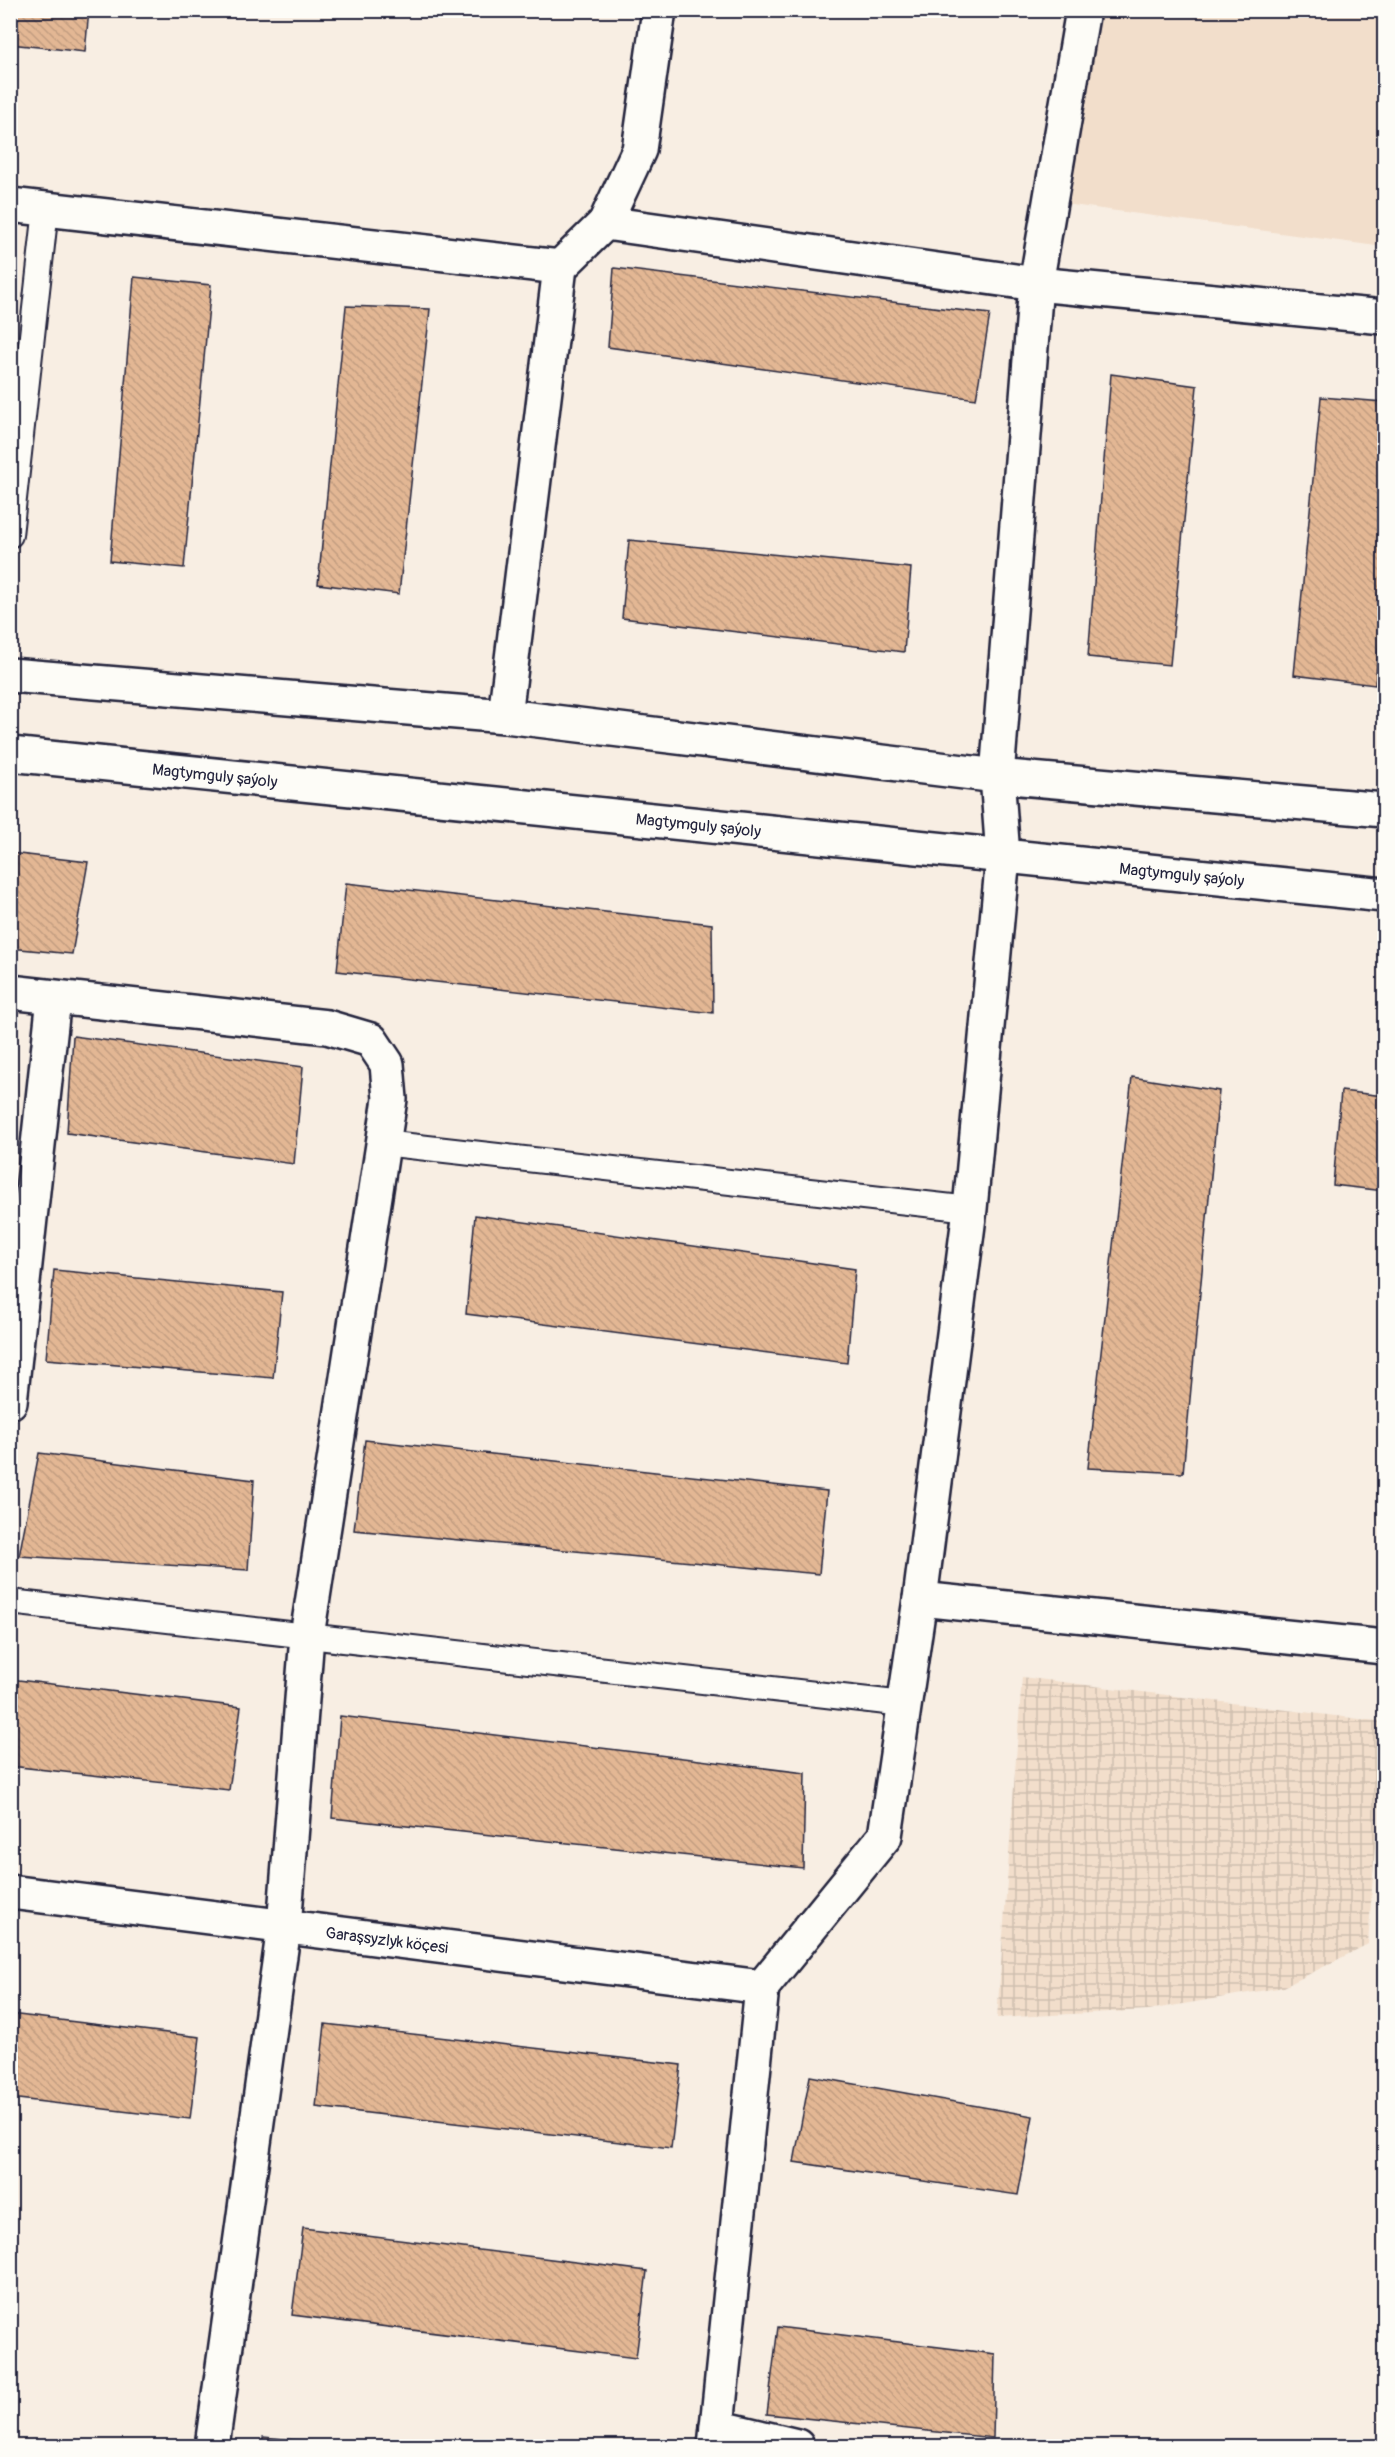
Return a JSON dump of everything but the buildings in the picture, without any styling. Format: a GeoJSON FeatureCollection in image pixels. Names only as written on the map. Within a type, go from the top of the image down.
{"type":"FeatureCollection","features":[{"type":"Feature","properties":{"kind":"street"},"geometry":{"type":"LineString","coordinates":[[505,716],[560,267],[606,223],[639,150],[659,10]]}},
{"type":"Feature","properties":{"kind":"street"},"geometry":{"type":"LineString","coordinates":[[797,2446],[716,2437],[762,1987],[885,1836],[920,1599],[970,1209],[1003,856],[997,776],[1036,284],[1083,10]]}},
{"type":"Feature","properties":{"kind":"street"},"geometry":{"type":"LineString","coordinates":[[10,205],[560,267]]}},
{"type":"Feature","properties":{"kind":"street"},"geometry":{"type":"LineString","coordinates":[[606,223],[1036,284],[1384,317]]}},
{"type":"Feature","properties":{"kind":"street"},"geometry":{"type":"LineString","coordinates":[[10,675],[505,716],[997,776],[1384,810]]}},
{"type":"Feature","properties":{"kind":"street","name":"Magtymguly şaýoly"},"geometry":{"type":"LineString","coordinates":[[10,754],[1384,895]]}},
{"type":"Feature","properties":{"kind":"street"},"geometry":{"type":"LineString","coordinates":[[10,992],[327,1027],[371,1040],[387,1064],[390,1099],[307,1636],[284,1927],[212,2446]]}},
{"type":"Feature","properties":{"kind":"street"},"geometry":{"type":"LineString","coordinates":[[10,1402],[54,998]]}},
{"type":"Feature","properties":{"kind":"street"},"geometry":{"type":"LineString","coordinates":[[920,1599],[1384,1647]]}},
{"type":"Feature","properties":{"kind":"street","name":"Garaşsyzlyk köçesi"},"geometry":{"type":"LineString","coordinates":[[10,1892],[762,1987]]}},
{"type":"Feature","properties":{"kind":"lane"},"geometry":{"type":"LineString","coordinates":[[10,535],[46,209]]}},
{"type":"Feature","properties":{"kind":"lane"},"geometry":{"type":"LineString","coordinates":[[383,1143],[970,1209]]}},
{"type":"Feature","properties":{"kind":"lane"},"geometry":{"type":"LineString","coordinates":[[10,1602],[904,1704]]}},
{"type":"Feature","properties":{"kind":"shaded area"},"geometry":{"type":"Polygon","coordinates":[[[1097,11],[1384,11],[1384,247],[1057,203],[1097,11]]]}},
{"type":"Feature","properties":{"kind":"shaded area"},"geometry":{"type":"Polygon","coordinates":[[[1022,1677],[1384,1722],[1368,1944],[1284,1987],[1148,2010],[997,2018],[1022,1677]]]}}]}
